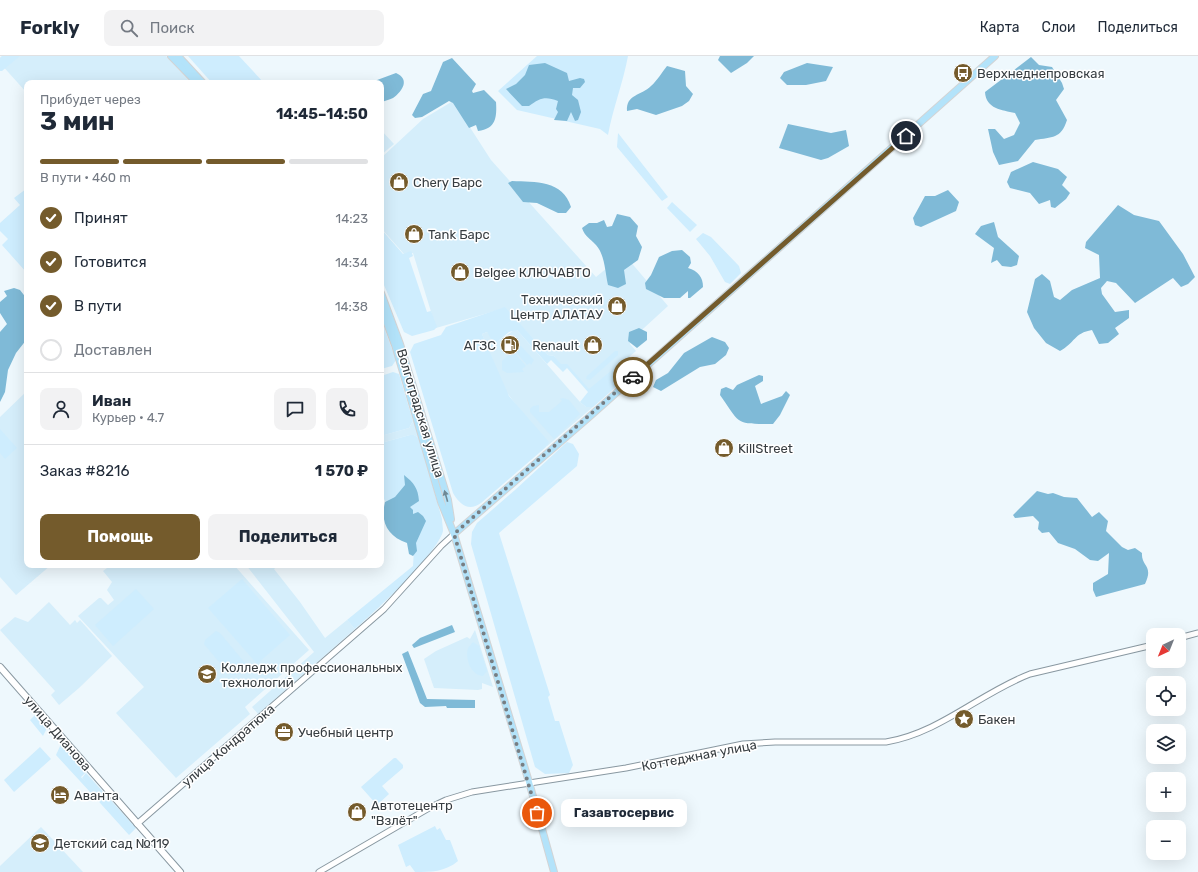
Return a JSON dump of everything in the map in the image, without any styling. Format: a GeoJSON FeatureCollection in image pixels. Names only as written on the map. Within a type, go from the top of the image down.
{"type":"FeatureCollection","features":[{"type":"Feature","properties":{"kind":"main road"},"geometry":{"type":"LineString","coordinates":[[171,56],[194,80]]}},
{"type":"Feature","properties":{"kind":"main road"},"geometry":{"type":"LineString","coordinates":[[178,56],[201,80]]}},
{"type":"Feature","properties":{"kind":"main road","name":"улица Кондратюка"},"geometry":{"type":"LineString","coordinates":[[454,534],[588,418],[995,56]]}},
{"type":"Feature","properties":{"kind":"main road","name":"Волгоградская улица"},"geometry":{"type":"LineString","coordinates":[[384,301],[400,344],[448,500],[454,534]]}},
{"type":"Feature","properties":{"kind":"main road","name":"Волгоградская улица"},"geometry":{"type":"LineString","coordinates":[[384,315],[395,345],[442,502],[454,534],[529,782],[554,872]]}},
{"type":"Feature","properties":{"kind":"main road","name":"улица Дианова"},"geometry":{"type":"LineString","coordinates":[[0,667],[180,872]]}},
{"type":"Feature","properties":{"kind":"street","name":"улица Кондратюка"},"geometry":{"type":"LineString","coordinates":[[137,824],[384,609],[441,546],[454,534]]}},
{"type":"Feature","properties":{"kind":"street"},"geometry":{"type":"LineString","coordinates":[[1186,636],[1198,633]]}},
{"type":"Feature","properties":{"kind":"street","name":"Коттеджная улица"},"geometry":{"type":"LineString","coordinates":[[319,872],[416,815],[446,800],[472,792],[626,768],[743,744],[776,742],[886,742],[899,740],[916,734],[962,711],[1017,679],[1030,674],[1146,647]]}},
{"type":"Feature","properties":{"kind":"shaded area"},"geometry":{"type":"Polygon","coordinates":[[[2,56],[166,56],[188,80],[24,80],[24,90],[0,63],[0,58],[2,56]]]}},
{"type":"Feature","properties":{"kind":"shaded area"},"geometry":{"type":"Polygon","coordinates":[[[2,56],[20,56],[0,71],[0,58],[2,56]]]}},
{"type":"Feature","properties":{"kind":"shaded area"},"geometry":{"type":"Polygon","coordinates":[[[188,56],[239,56],[261,80],[209,80],[188,56]]]}},
{"type":"Feature","properties":{"kind":"shaded area"},"geometry":{"type":"Polygon","coordinates":[[[537,56],[628,56],[608,135],[600,129],[517,110],[498,91],[537,56]]]}},
{"type":"Feature","properties":{"kind":"shaded area"},"geometry":{"type":"Polygon","coordinates":[[[720,56],[754,56],[747,63],[731,73],[718,60],[720,56]]]}},
{"type":"Feature","properties":{"kind":"shaded area"},"geometry":{"type":"Polygon","coordinates":[[[1031,57],[1039,65],[1052,67],[1062,83],[1064,89],[1056,100],[1067,120],[1065,126],[1059,134],[1035,140],[1018,161],[999,165],[993,152],[988,129],[995,129],[1004,139],[1014,135],[1020,123],[1015,113],[1000,110],[988,102],[985,92],[1031,57]]]}},
{"type":"Feature","properties":{"kind":"shaded area"},"geometry":{"type":"Polygon","coordinates":[[[452,58],[476,84],[472,91],[473,93],[484,90],[496,102],[494,121],[489,128],[478,131],[476,125],[469,128],[453,103],[449,101],[422,117],[415,118],[412,115],[423,94],[431,91],[443,62],[452,58]]]}},
{"type":"Feature","properties":{"kind":"shaded area"},"geometry":{"type":"Polygon","coordinates":[[[545,63],[567,73],[569,81],[580,78],[584,79],[585,82],[580,88],[573,88],[572,95],[578,100],[581,112],[578,120],[575,121],[571,112],[567,121],[554,120],[558,112],[556,109],[558,101],[546,98],[536,101],[529,106],[522,106],[506,89],[516,84],[525,75],[529,65],[545,63]]]}},
{"type":"Feature","properties":{"kind":"shaded area"},"geometry":{"type":"Polygon","coordinates":[[[807,63],[833,67],[826,81],[806,85],[787,85],[780,78],[784,72],[807,63]]]}},
{"type":"Feature","properties":{"kind":"shaded area"},"geometry":{"type":"Polygon","coordinates":[[[667,66],[685,71],[686,86],[693,94],[689,101],[682,106],[656,115],[637,109],[627,111],[629,101],[651,86],[667,66]]]}},
{"type":"Feature","properties":{"kind":"shaded area"},"geometry":{"type":"Polygon","coordinates":[[[396,73],[403,78],[404,85],[400,92],[393,98],[384,101],[384,80],[377,80],[396,73]]]}},
{"type":"Feature","properties":{"kind":"shaded area"},"geometry":{"type":"Polygon","coordinates":[[[453,101],[491,160],[596,277],[624,254],[668,306],[632,339],[630,344],[636,351],[589,391],[566,364],[560,364],[554,356],[548,355],[505,308],[436,328],[413,253],[404,254],[384,231],[384,155],[423,119],[453,101]]]}},
{"type":"Feature","properties":{"kind":"shaded area"},"geometry":{"type":"Polygon","coordinates":[[[788,124],[831,133],[846,130],[849,146],[828,158],[821,160],[779,148],[788,124]]]}},
{"type":"Feature","properties":{"kind":"shaded area"},"geometry":{"type":"Polygon","coordinates":[[[384,133],[394,144],[384,152],[384,133]]]}},
{"type":"Feature","properties":{"kind":"shaded area"},"geometry":{"type":"Polygon","coordinates":[[[618,133],[668,197],[662,201],[617,147],[618,133]]]}},
{"type":"Feature","properties":{"kind":"shaded area"},"geometry":{"type":"Polygon","coordinates":[[[1033,162],[1058,169],[1067,177],[1062,185],[1070,193],[1066,199],[1055,208],[1051,207],[1050,200],[1039,204],[1030,193],[1010,188],[1007,182],[1011,172],[1033,162]]]}},
{"type":"Feature","properties":{"kind":"shaded area"},"geometry":{"type":"Polygon","coordinates":[[[512,181],[547,184],[555,187],[567,198],[571,207],[566,213],[558,213],[537,203],[523,202],[508,183],[512,181]]]}},
{"type":"Feature","properties":{"kind":"shaded area"},"geometry":{"type":"Polygon","coordinates":[[[24,190],[24,270],[2,245],[8,239],[0,231],[0,223],[20,205],[14,198],[24,190]]]}},
{"type":"Feature","properties":{"kind":"shaded area"},"geometry":{"type":"Polygon","coordinates":[[[948,190],[959,202],[956,211],[921,227],[915,225],[913,218],[925,196],[935,196],[948,190]]]}},
{"type":"Feature","properties":{"kind":"shaded area"},"geometry":{"type":"Polygon","coordinates":[[[672,202],[697,225],[690,232],[667,208],[672,202]]]}},
{"type":"Feature","properties":{"kind":"shaded area"},"geometry":{"type":"Polygon","coordinates":[[[1118,205],[1134,215],[1159,221],[1183,254],[1195,277],[1188,284],[1181,287],[1173,278],[1135,303],[1116,283],[1107,281],[1101,288],[1102,294],[1115,312],[1129,310],[1129,318],[1115,328],[1119,334],[1108,343],[1099,344],[1092,330],[1086,331],[1060,351],[1046,343],[1034,328],[1027,312],[1035,279],[1042,274],[1050,281],[1054,297],[1060,300],[1072,290],[1100,278],[1099,255],[1085,248],[1086,242],[1118,205]]]}},
{"type":"Feature","properties":{"kind":"shaded area"},"geometry":{"type":"Polygon","coordinates":[[[617,214],[630,217],[638,226],[636,236],[642,247],[638,260],[624,270],[626,284],[618,288],[608,285],[604,264],[599,249],[582,228],[589,223],[597,223],[604,220],[607,227],[612,226],[617,214]]]}},
{"type":"Feature","properties":{"kind":"shaded area"},"geometry":{"type":"Polygon","coordinates":[[[994,222],[998,237],[1019,256],[1017,265],[1011,267],[1002,266],[997,260],[991,263],[994,248],[975,234],[981,226],[994,222]]]}},
{"type":"Feature","properties":{"kind":"shaded area"},"geometry":{"type":"Polygon","coordinates":[[[384,232],[403,254],[411,251],[413,256],[409,258],[427,312],[431,311],[437,327],[434,330],[412,336],[404,332],[384,285],[384,232]]]}},
{"type":"Feature","properties":{"kind":"shaded area"},"geometry":{"type":"Polygon","coordinates":[[[703,233],[711,237],[739,266],[741,273],[730,284],[725,282],[710,256],[696,239],[703,233]]]}},
{"type":"Feature","properties":{"kind":"shaded area"},"geometry":{"type":"Polygon","coordinates":[[[682,250],[690,257],[691,263],[688,268],[695,271],[699,275],[702,280],[703,287],[690,298],[688,298],[688,291],[680,298],[664,298],[646,289],[645,283],[651,275],[659,257],[672,251],[682,250]]]}},
{"type":"Feature","properties":{"kind":"shaded area"},"geometry":{"type":"Polygon","coordinates":[[[14,288],[20,290],[24,295],[24,343],[16,353],[8,370],[5,392],[0,402],[0,332],[7,324],[0,313],[0,302],[7,296],[4,291],[14,288]]]}},
{"type":"Feature","properties":{"kind":"shaded area"},"geometry":{"type":"Polygon","coordinates":[[[505,307],[548,355],[554,356],[561,364],[567,364],[589,389],[623,361],[628,361],[633,368],[632,373],[593,407],[586,407],[580,402],[588,392],[567,368],[563,372],[551,360],[547,364],[517,330],[509,332],[497,342],[493,342],[487,332],[482,334],[509,396],[549,442],[546,447],[481,503],[477,506],[469,507],[462,504],[453,493],[410,352],[414,344],[441,335],[446,327],[505,307]]]}},
{"type":"Feature","properties":{"kind":"shaded area"},"geometry":{"type":"Polygon","coordinates":[[[384,327],[396,360],[392,366],[384,368],[384,327]]]}},
{"type":"Feature","properties":{"kind":"shaded area"},"geometry":{"type":"Polygon","coordinates":[[[639,328],[647,332],[647,340],[637,348],[628,341],[629,332],[639,328]]]}},
{"type":"Feature","properties":{"kind":"shaded area"},"geometry":{"type":"Polygon","coordinates":[[[514,330],[517,330],[580,402],[586,407],[593,407],[546,447],[547,446],[505,390],[482,334],[487,332],[497,342],[514,330]]]}},
{"type":"Feature","properties":{"kind":"shaded area"},"geometry":{"type":"Polygon","coordinates":[[[712,337],[725,342],[729,348],[726,355],[715,364],[700,367],[661,391],[653,387],[656,380],[668,373],[684,353],[712,337]]]}},
{"type":"Feature","properties":{"kind":"shaded area"},"geometry":{"type":"Polygon","coordinates":[[[518,346],[521,346],[534,360],[531,365],[530,363],[527,365],[514,350],[518,346]]]}},
{"type":"Feature","properties":{"kind":"shaded area"},"geometry":{"type":"Polygon","coordinates":[[[513,351],[526,366],[522,369],[524,372],[507,373],[502,370],[502,361],[513,351]]]}},
{"type":"Feature","properties":{"kind":"shaded area"},"geometry":{"type":"Polygon","coordinates":[[[615,351],[618,351],[618,355],[590,380],[586,379],[587,376],[615,351]]]}},
{"type":"Feature","properties":{"kind":"shaded area"},"geometry":{"type":"Polygon","coordinates":[[[393,372],[399,374],[413,421],[409,428],[384,435],[384,375],[393,372]]]}},
{"type":"Feature","properties":{"kind":"shaded area"},"geometry":{"type":"Polygon","coordinates":[[[759,375],[763,376],[763,381],[755,386],[761,404],[782,396],[786,391],[790,395],[780,415],[773,424],[752,424],[740,421],[720,395],[721,389],[726,387],[733,390],[737,385],[759,375]]]}},
{"type":"Feature","properties":{"kind":"shaded area"},"geometry":{"type":"Polygon","coordinates":[[[24,394],[24,568],[48,568],[16,595],[0,577],[0,417],[24,394]]]}},
{"type":"Feature","properties":{"kind":"shaded area"},"geometry":{"type":"Polygon","coordinates":[[[563,398],[569,400],[580,414],[554,439],[530,412],[530,409],[533,406],[539,405],[539,412],[549,412],[562,401],[560,399],[563,398]]]}},
{"type":"Feature","properties":{"kind":"shaded area"},"geometry":{"type":"Polygon","coordinates":[[[414,420],[419,438],[414,435],[410,435],[384,442],[384,435],[409,428],[414,420]]]}},
{"type":"Feature","properties":{"kind":"shaded area"},"geometry":{"type":"Polygon","coordinates":[[[0,429],[17,448],[5,459],[0,453],[0,429]]]}},
{"type":"Feature","properties":{"kind":"shaded area"},"geometry":{"type":"Polygon","coordinates":[[[410,435],[414,435],[419,438],[442,519],[443,531],[439,541],[418,567],[390,597],[355,629],[347,620],[413,566],[414,549],[384,499],[384,442],[410,435]]]}},
{"type":"Feature","properties":{"kind":"shaded area"},"geometry":{"type":"Polygon","coordinates":[[[567,442],[573,444],[579,454],[577,466],[499,533],[550,695],[548,697],[555,721],[559,721],[573,765],[569,773],[545,774],[535,767],[471,544],[472,532],[477,523],[567,442]]]}},
{"type":"Feature","properties":{"kind":"shaded area"},"geometry":{"type":"Polygon","coordinates":[[[404,475],[413,483],[418,493],[419,501],[410,507],[413,510],[413,514],[418,512],[426,521],[416,543],[417,551],[413,556],[409,554],[407,543],[395,537],[387,528],[384,516],[385,502],[395,497],[405,485],[404,475]]]}},
{"type":"Feature","properties":{"kind":"shaded area"},"geometry":{"type":"Polygon","coordinates":[[[1037,491],[1048,494],[1053,493],[1064,497],[1077,498],[1092,517],[1099,512],[1108,521],[1106,531],[1122,547],[1128,550],[1135,548],[1142,553],[1143,561],[1148,570],[1145,584],[1096,597],[1093,590],[1093,583],[1108,574],[1109,553],[1098,561],[1090,560],[1075,549],[1058,543],[1049,532],[1042,533],[1038,529],[1039,522],[1033,516],[1015,518],[1013,515],[1037,491]]]}},
{"type":"Feature","properties":{"kind":"shaded area","name":"Колледж профессиональных технологий"},"geometry":{"type":"Polygon","coordinates":[[[107,568],[237,568],[309,650],[245,707],[250,714],[176,778],[116,713],[144,687],[78,616],[99,598],[101,598],[108,605],[114,600],[107,590],[112,582],[103,571],[107,568]]]}},
{"type":"Feature","properties":{"kind":"shaded area"},"geometry":{"type":"Polygon","coordinates":[[[248,568],[275,568],[274,569],[300,602],[325,638],[347,620],[355,629],[258,714],[252,707],[314,652],[248,568]]]}},
{"type":"Feature","properties":{"kind":"shaded area"},"geometry":{"type":"Polygon","coordinates":[[[242,579],[290,635],[257,664],[208,608],[242,579]]]}},
{"type":"Feature","properties":{"kind":"shaded area"},"geometry":{"type":"Polygon","coordinates":[[[136,589],[154,609],[113,646],[95,625],[136,589]]]}},
{"type":"Feature","properties":{"kind":"shaded area"},"geometry":{"type":"Polygon","coordinates":[[[49,602],[70,625],[75,620],[77,623],[80,620],[112,656],[59,705],[51,695],[55,691],[0,630],[15,617],[28,622],[49,602]]]}},
{"type":"Feature","properties":{"kind":"shaded area"},"geometry":{"type":"Polygon","coordinates":[[[452,625],[455,632],[414,648],[412,645],[420,638],[452,625]]]}},
{"type":"Feature","properties":{"kind":"shaded area"},"geometry":{"type":"Polygon","coordinates":[[[475,630],[493,687],[482,683],[482,689],[478,690],[434,688],[424,659],[436,651],[467,637],[470,639],[475,630]]]}},
{"type":"Feature","properties":{"kind":"shaded area"},"geometry":{"type":"Polygon","coordinates":[[[216,631],[220,633],[245,663],[245,667],[235,675],[229,674],[204,644],[205,640],[216,631]]]}},
{"type":"Feature","properties":{"kind":"shaded area"},"geometry":{"type":"Polygon","coordinates":[[[473,642],[479,646],[487,671],[483,676],[475,673],[468,661],[468,648],[473,642]]]}},
{"type":"Feature","properties":{"kind":"shaded area"},"geometry":{"type":"Polygon","coordinates":[[[408,651],[427,699],[475,700],[475,708],[447,708],[446,706],[425,707],[420,703],[402,654],[408,651]]]}},
{"type":"Feature","properties":{"kind":"shaded area"},"geometry":{"type":"Polygon","coordinates":[[[35,715],[47,728],[43,736],[30,720],[35,715]]]}},
{"type":"Feature","properties":{"kind":"shaded area"},"geometry":{"type":"Polygon","coordinates":[[[61,744],[86,772],[81,777],[94,791],[91,793],[56,755],[61,744]]]}},
{"type":"Feature","properties":{"kind":"shaded area"},"geometry":{"type":"Polygon","coordinates":[[[40,747],[51,759],[14,792],[4,780],[40,747]]]}},
{"type":"Feature","properties":{"kind":"shaded area"},"geometry":{"type":"Polygon","coordinates":[[[394,758],[396,758],[403,765],[403,768],[382,786],[389,794],[377,805],[361,787],[394,758]]]}},
{"type":"Feature","properties":{"kind":"shaded area"},"geometry":{"type":"Polygon","coordinates":[[[86,773],[136,828],[129,835],[92,794],[94,792],[82,778],[86,773]]]}},
{"type":"Feature","properties":{"kind":"shaded area"},"geometry":{"type":"Polygon","coordinates":[[[435,826],[437,830],[440,828],[446,840],[450,840],[458,861],[443,869],[432,871],[415,872],[410,865],[406,867],[398,845],[435,826]]]}},
{"type":"Feature","properties":{"kind":"shaded area","name":"Детский сад №119"},"geometry":{"type":"Polygon","coordinates":[[[41,827],[83,872],[0,872],[0,866],[41,827]]]}},
{"type":"Feature","properties":{"kind":"way so far"},"geometry":{"type":"LineString","coordinates":[[537,813],[454,534],[633,377]]}},
{"type":"Feature","properties":{"kind":"place","name":"Верхнеднепровская"},"geometry":{"type":"Point","coordinates":[963,73]}},
{"type":"Feature","properties":{"kind":"place","name":"Chery Барс"},"geometry":{"type":"Point","coordinates":[399,182]}},
{"type":"Feature","properties":{"kind":"place","name":"Tank Барс"},"geometry":{"type":"Point","coordinates":[414,234]}},
{"type":"Feature","properties":{"kind":"place","name":"Belgee КЛЮЧАВТО"},"geometry":{"type":"Point","coordinates":[460,272]}},
{"type":"Feature","properties":{"kind":"place","name":"Технический Центр АЛАТАУ"},"geometry":{"type":"Point","coordinates":[617,306]}},
{"type":"Feature","properties":{"kind":"place","name":"АГЗС"},"geometry":{"type":"Point","coordinates":[510,345]}},
{"type":"Feature","properties":{"kind":"place","name":"Renault"},"geometry":{"type":"Point","coordinates":[593,345]}},
{"type":"Feature","properties":{"kind":"place","name":"KillStreet"},"geometry":{"type":"Point","coordinates":[724,448]}},
{"type":"Feature","properties":{"kind":"place","name":"Колледж профессиональных технологий"},"geometry":{"type":"Point","coordinates":[207,674]}},
{"type":"Feature","properties":{"kind":"place","name":"Бакен"},"geometry":{"type":"Point","coordinates":[964,719]}},
{"type":"Feature","properties":{"kind":"place","name":"Учебный центр"},"geometry":{"type":"Point","coordinates":[284,732]}},
{"type":"Feature","properties":{"kind":"place","name":"Аванта"},"geometry":{"type":"Point","coordinates":[60,795]}},
{"type":"Feature","properties":{"kind":"place","name":"Автотецентр \"Взлёт\""},"geometry":{"type":"Point","coordinates":[357,812]}},
{"type":"Feature","properties":{"kind":"place","name":"Газавтосервис"},"geometry":{"type":"Point","coordinates":[537,813]}},
{"type":"Feature","properties":{"kind":"place","name":"Детский сад №119"},"geometry":{"type":"Point","coordinates":[40,843]}},
{"type":"Feature","properties":{"kind":"route"},"geometry":{"type":"LineString","coordinates":[[633,377],[906,136]]}}]}
